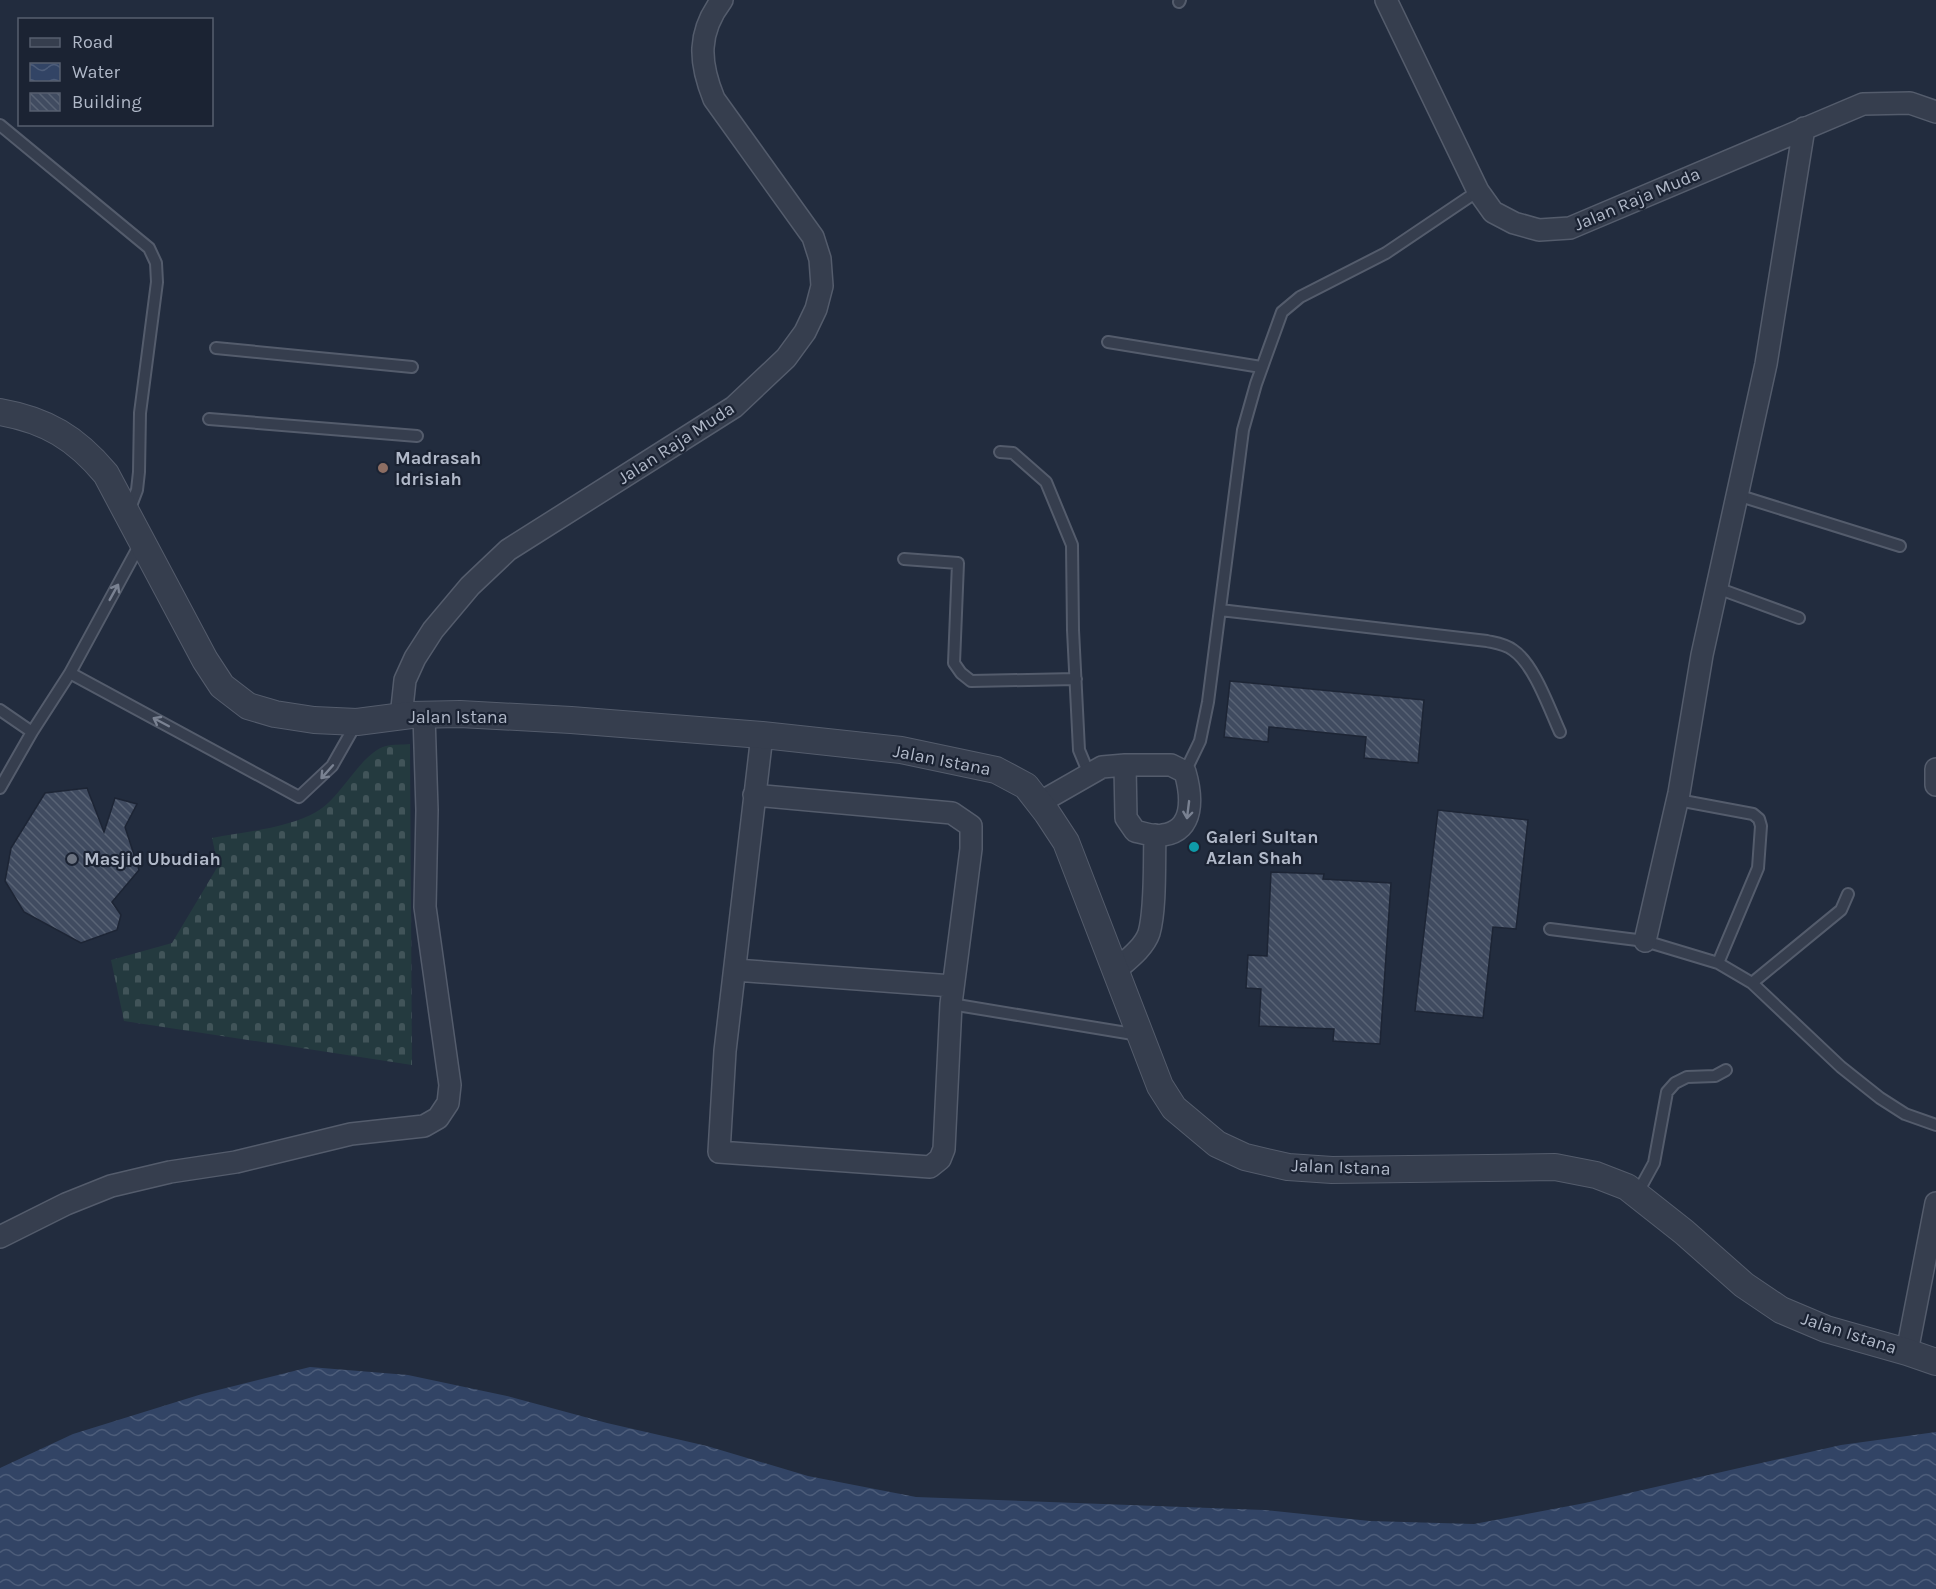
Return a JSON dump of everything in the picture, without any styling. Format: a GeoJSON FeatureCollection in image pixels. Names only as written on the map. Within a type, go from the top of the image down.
{"type":"FeatureCollection","features":[{"type":"Feature","properties":{"kind":"street","name":"Jalan Raja Muda"},"geometry":{"type":"LineString","coordinates":[[0,1237],[66,1204],[111,1186],[170,1172],[236,1162],[351,1134],[424,1126],[438,1118],[448,1103],[450,1085],[425,907],[428,810],[405,680],[415,658],[433,630],[470,586],[508,550],[734,407],[786,358],[805,332],[816,309],[822,286],[820,259],[813,237],[714,99],[706,78],[703,38],[709,17],[722,0]]}},
{"type":"Feature","properties":{"kind":"street","name":"Jalan Raja Muda"},"geometry":{"type":"LineString","coordinates":[[1386,0],[1478,191],[1493,212],[1514,223],[1539,230],[1570,228],[1863,104],[1910,103],[1936,112]]}},
{"type":"Feature","properties":{"kind":"street"},"geometry":{"type":"LineString","coordinates":[[1646,941],[1678,800],[1702,655],[1766,364],[1804,128]]}},
{"type":"Feature","properties":{"kind":"street","name":"Jalan Istana"},"geometry":{"type":"LineString","coordinates":[[0,412],[38,421],[69,436],[89,453],[106,474],[189,633],[222,686],[248,706],[275,714],[314,720],[357,722],[460,714],[762,735],[901,750],[996,770],[1026,786],[1066,842],[1160,1086],[1174,1108],[1217,1144],[1245,1157],[1288,1167],[1332,1170],[1555,1167],[1596,1175],[1628,1187],[1744,1285],[1781,1310],[1826,1329],[1936,1362]]}},
{"type":"Feature","properties":{"kind":"street"},"geometry":{"type":"LineString","coordinates":[[754,795],[952,813],[971,826],[972,849],[951,995],[944,1149],[940,1159],[930,1167],[719,1152],[725,1051],[754,795],[762,735]]}},
{"type":"Feature","properties":{"kind":"street"},"geometry":{"type":"LineString","coordinates":[[1039,803],[1102,768],[1125,765],[1171,765],[1185,772],[1190,789],[1188,818],[1179,831],[1162,836],[1135,831],[1126,818],[1125,765]]}},
{"type":"Feature","properties":{"kind":"street"},"geometry":{"type":"LineString","coordinates":[[1936,769],[1936,785]]}},
{"type":"Feature","properties":{"kind":"street"},"geometry":{"type":"LineString","coordinates":[[1115,971],[1139,948],[1149,934],[1155,835]]}},
{"type":"Feature","properties":{"kind":"street"},"geometry":{"type":"LineString","coordinates":[[735,970],[951,995]]}},
{"type":"Feature","properties":{"kind":"street"},"geometry":{"type":"LineString","coordinates":[[1907,1352],[1936,1203]]}},
{"type":"Feature","properties":{"kind":"lane"},"geometry":{"type":"LineString","coordinates":[[0,125],[148,248],[156,262],[157,282],[140,413],[139,472],[136,490],[127,514]]}},
{"type":"Feature","properties":{"kind":"lane"},"geometry":{"type":"LineString","coordinates":[[1185,772],[1200,741],[1208,702],[1243,430],[1282,312],[1300,297],[1386,253],[1478,191]]}},
{"type":"Feature","properties":{"kind":"lane"},"geometry":{"type":"LineString","coordinates":[[1107,342],[1262,367]]}},
{"type":"Feature","properties":{"kind":"lane"},"geometry":{"type":"LineString","coordinates":[[216,348],[412,367]]}},
{"type":"Feature","properties":{"kind":"lane"},"geometry":{"type":"LineString","coordinates":[[209,419],[417,436]]}},
{"type":"Feature","properties":{"kind":"lane"},"geometry":{"type":"LineString","coordinates":[[1000,452],[1013,453],[1046,482],[1072,544],[1079,750],[1089,774]]}},
{"type":"Feature","properties":{"kind":"lane"},"geometry":{"type":"LineString","coordinates":[[1737,495],[1900,546]]}},
{"type":"Feature","properties":{"kind":"lane"},"geometry":{"type":"LineString","coordinates":[[0,788],[70,673],[142,541]]}},
{"type":"Feature","properties":{"kind":"lane"},"geometry":{"type":"LineString","coordinates":[[904,559],[958,563],[954,663],[971,681],[1076,679]]}},
{"type":"Feature","properties":{"kind":"lane"},"geometry":{"type":"LineString","coordinates":[[1717,588],[1799,618]]}},
{"type":"Feature","properties":{"kind":"lane"},"geometry":{"type":"LineString","coordinates":[[1220,610],[1487,640],[1502,644],[1525,660],[1560,732]]}},
{"type":"Feature","properties":{"kind":"lane"},"geometry":{"type":"LineString","coordinates":[[70,673],[299,797],[332,766],[357,722]]}},
{"type":"Feature","properties":{"kind":"lane"},"geometry":{"type":"LineString","coordinates":[[0,710],[32,732]]}},
{"type":"Feature","properties":{"kind":"lane"},"geometry":{"type":"LineString","coordinates":[[1678,800],[1753,814],[1759,819],[1761,826],[1758,868],[1718,963]]}},
{"type":"Feature","properties":{"kind":"lane"},"geometry":{"type":"LineString","coordinates":[[1752,983],[1841,910],[1848,894]]}},
{"type":"Feature","properties":{"kind":"lane"},"geometry":{"type":"LineString","coordinates":[[1550,929],[1646,941],[1718,963],[1752,983],[1841,1068],[1905,1114],[1936,1125]]}},
{"type":"Feature","properties":{"kind":"lane"},"geometry":{"type":"LineString","coordinates":[[951,995],[1139,1035]]}},
{"type":"Feature","properties":{"kind":"lane"},"geometry":{"type":"LineString","coordinates":[[1637,1195],[1654,1163],[1667,1092],[1687,1077],[1715,1076],[1726,1070]]}},
{"type":"Feature","properties":{"kind":"green space"},"geometry":{"type":"Polygon","coordinates":[[[410,744],[412,1065],[124,1021],[111,960],[172,943],[218,866],[212,838],[266,829],[316,812],[334,797],[359,766],[377,750],[389,745],[410,744]]]}},
{"type":"Feature","properties":{"kind":"water"},"geometry":{"type":"Polygon","coordinates":[[[310,1367],[408,1375],[507,1396],[607,1423],[707,1446],[808,1476],[916,1497],[1264,1510],[1370,1521],[1474,1524],[1585,1503],[1841,1445],[1936,1432],[1936,1589],[0,1589],[0,1468],[73,1434],[202,1394],[310,1367]]]}},
{"type":"Feature","properties":{"kind":"building"},"geometry":{"type":"Polygon","coordinates":[[[1230,681],[1424,700],[1418,763],[1364,758],[1366,737],[1269,727],[1268,742],[1224,737],[1230,681]]]}},
{"type":"Feature","properties":{"kind":"building","name":"Masjid Ubudiah"},"geometry":{"type":"Polygon","coordinates":[[[87,788],[104,832],[115,798],[137,804],[125,827],[139,870],[112,902],[121,915],[117,930],[81,943],[24,912],[5,881],[11,848],[45,793],[87,788]]]}},
{"type":"Feature","properties":{"kind":"building"},"geometry":{"type":"Polygon","coordinates":[[[1438,810],[1528,820],[1516,929],[1493,927],[1483,1018],[1415,1011],[1438,810]]]}},
{"type":"Feature","properties":{"kind":"building"},"geometry":{"type":"Polygon","coordinates":[[[1271,872],[1324,874],[1323,879],[1391,883],[1380,1044],[1333,1041],[1334,1029],[1259,1026],[1261,989],[1246,988],[1248,955],[1267,956],[1271,872]]]}},
{"type":"Feature","properties":{"kind":"place","name":"Madrasah Idrisiah"},"geometry":{"type":"Point","coordinates":[383,468]}},
{"type":"Feature","properties":{"kind":"place","name":"Galeri Sultan Azlan Shah"},"geometry":{"type":"Point","coordinates":[1194,847]}},
{"type":"Feature","properties":{"kind":"place","name":"Masjid Ubudiah"},"geometry":{"type":"Point","coordinates":[72,859]}}]}
